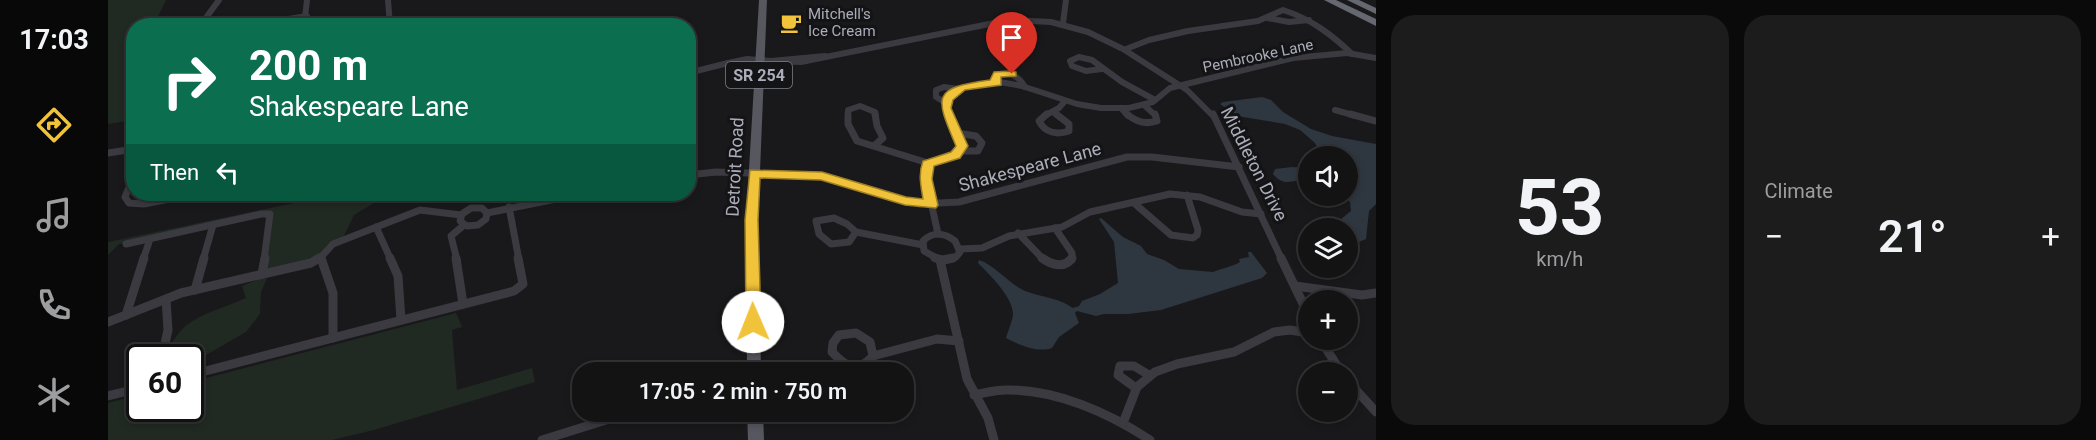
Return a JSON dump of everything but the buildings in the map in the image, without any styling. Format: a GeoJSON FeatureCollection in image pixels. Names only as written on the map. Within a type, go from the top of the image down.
{"type":"FeatureCollection","features":[{"type":"Feature","properties":{"kind":"highway"},"geometry":{"type":"LineString","coordinates":[[1329,0],[1376,23]]}},
{"type":"Feature","properties":{"kind":"highway"},"geometry":{"type":"LineString","coordinates":[[1352,0],[1376,11]]}},
{"type":"Feature","properties":{"kind":"main road","name":"Detroit Road"},"geometry":{"type":"LineString","coordinates":[[754,362],[752,220],[755,61],[763,0]]}},
{"type":"Feature","properties":{"kind":"main road"},"geometry":{"type":"LineString","coordinates":[[755,422],[756,440]]}},
{"type":"Feature","properties":{"kind":"street"},"geometry":{"type":"LineString","coordinates":[[206,18],[219,0]]}},
{"type":"Feature","properties":{"kind":"street"},"geometry":{"type":"LineString","coordinates":[[294,18],[307,16],[308,0]]}},
{"type":"Feature","properties":{"kind":"street"},"geometry":{"type":"LineString","coordinates":[[388,0],[389,18]]}},
{"type":"Feature","properties":{"kind":"street"},"geometry":{"type":"LineString","coordinates":[[1063,23],[1066,0]]}},
{"type":"Feature","properties":{"kind":"street"},"geometry":{"type":"LineString","coordinates":[[1126,49],[1181,33],[1267,18],[1283,10],[1309,20],[1333,34],[1352,54]]}},
{"type":"Feature","properties":{"kind":"street"},"geometry":{"type":"LineString","coordinates":[[1267,18],[1289,22],[1309,20]]}},
{"type":"Feature","properties":{"kind":"street","name":"Middleton Drive"},"geometry":{"type":"LineString","coordinates":[[696,71],[736,60],[771,61],[825,56],[1002,20],[1024,19],[1063,23],[1096,33],[1126,49],[1181,85],[1212,113],[1298,292]]}},
{"type":"Feature","properties":{"kind":"street","name":"Pembrooke Lane"},"geometry":{"type":"LineString","coordinates":[[946,103],[936,97],[936,90],[944,87],[958,89],[977,83],[997,82],[1025,87],[1065,101],[1101,108],[1121,108],[1144,105],[1155,100],[1168,89],[1181,85],[1239,73],[1293,58],[1352,54],[1376,58]]}},
{"type":"Feature","properties":{"kind":"street"},"geometry":{"type":"LineString","coordinates":[[1102,69],[1082,70],[1072,66],[1070,61],[1073,57],[1085,58],[1155,100]]}},
{"type":"Feature","properties":{"kind":"street"},"geometry":{"type":"LineString","coordinates":[[928,163],[952,157],[960,151],[962,146],[946,103],[950,95],[958,89]]}},
{"type":"Feature","properties":{"kind":"street"},"geometry":{"type":"LineString","coordinates":[[1053,112],[1068,122],[1069,131],[1055,133],[1040,126],[1039,119],[1062,107],[1065,101]]}},
{"type":"Feature","properties":{"kind":"street"},"geometry":{"type":"LineString","coordinates":[[1121,108],[1137,121],[1146,124],[1157,121],[1156,115],[1144,105]]}},
{"type":"Feature","properties":{"kind":"street"},"geometry":{"type":"LineString","coordinates":[[875,145],[883,138],[877,126],[875,112],[860,106],[848,110],[848,124],[855,140],[897,154],[924,159],[928,163]]}},
{"type":"Feature","properties":{"kind":"street"},"geometry":{"type":"LineString","coordinates":[[1335,110],[1376,121]]}},
{"type":"Feature","properties":{"kind":"street"},"geometry":{"type":"LineString","coordinates":[[957,133],[976,136],[982,143],[978,151],[960,151]]}},
{"type":"Feature","properties":{"kind":"street"},"geometry":{"type":"LineString","coordinates":[[108,153],[126,150]]}},
{"type":"Feature","properties":{"kind":"street","name":"Shakespeare Lane"},"geometry":{"type":"LineString","coordinates":[[696,174],[716,172],[822,176],[905,201],[931,205],[959,202],[1127,157],[1152,157],[1239,167]]}},
{"type":"Feature","properties":{"kind":"street"},"geometry":{"type":"LineString","coordinates":[[928,163],[926,179],[938,234]]}},
{"type":"Feature","properties":{"kind":"street"},"geometry":{"type":"LineString","coordinates":[[960,249],[982,248],[1001,238],[1018,233],[1062,227],[1084,214],[1134,204],[1164,195],[1204,198],[1237,210],[1261,214]]}},
{"type":"Feature","properties":{"kind":"street"},"geometry":{"type":"LineString","coordinates":[[1134,204],[1172,235],[1193,238],[1197,236],[1198,230],[1187,195]]}},
{"type":"Feature","properties":{"kind":"street"},"geometry":{"type":"LineString","coordinates":[[128,201],[144,204],[159,201]]}},
{"type":"Feature","properties":{"kind":"street"},"geometry":{"type":"LineString","coordinates":[[487,213],[542,201]]}},
{"type":"Feature","properties":{"kind":"street"},"geometry":{"type":"LineString","coordinates":[[204,371],[514,291],[523,284],[509,207]]}},
{"type":"Feature","properties":{"kind":"street"},"geometry":{"type":"LineString","coordinates":[[108,322],[195,290],[311,263],[321,257],[333,244],[420,210],[461,215],[475,208],[482,208],[487,213]]}},
{"type":"Feature","properties":{"kind":"street"},"geometry":{"type":"LineString","coordinates":[[461,215],[460,221],[464,225],[471,226],[486,219],[487,213]]}},
{"type":"Feature","properties":{"kind":"street"},"geometry":{"type":"LineString","coordinates":[[126,244],[270,214],[262,274]]}},
{"type":"Feature","properties":{"kind":"street"},"geometry":{"type":"LineString","coordinates":[[856,232],[849,242],[838,245],[828,243],[819,235],[816,221],[834,218],[847,224],[856,232],[922,245],[927,254],[940,260],[953,259],[958,255],[960,249]]}},
{"type":"Feature","properties":{"kind":"street"},"geometry":{"type":"LineString","coordinates":[[195,290],[213,225]]}},
{"type":"Feature","properties":{"kind":"street"},"geometry":{"type":"LineString","coordinates":[[463,304],[461,278],[451,237],[464,225]]}},
{"type":"Feature","properties":{"kind":"street"},"geometry":{"type":"LineString","coordinates":[[376,228],[398,276],[401,320]]}},
{"type":"Feature","properties":{"kind":"street"},"geometry":{"type":"LineString","coordinates":[[1018,233],[1044,261],[1056,265],[1067,264],[1072,260],[1072,253],[1055,228]]}},
{"type":"Feature","properties":{"kind":"street"},"geometry":{"type":"LineString","coordinates":[[922,245],[925,238],[938,234],[954,240],[960,249]]}},
{"type":"Feature","properties":{"kind":"street"},"geometry":{"type":"LineString","coordinates":[[126,315],[150,239]]}},
{"type":"Feature","properties":{"kind":"street"},"geometry":{"type":"LineString","coordinates":[[321,257],[333,292],[333,338]]}},
{"type":"Feature","properties":{"kind":"street"},"geometry":{"type":"LineString","coordinates":[[940,260],[943,282],[967,379],[988,418],[994,440]]}},
{"type":"Feature","properties":{"kind":"street"},"geometry":{"type":"LineString","coordinates":[[1295,286],[1362,295],[1376,293]]}},
{"type":"Feature","properties":{"kind":"street"},"geometry":{"type":"LineString","coordinates":[[165,344],[168,330],[166,299]]}},
{"type":"Feature","properties":{"kind":"street"},"geometry":{"type":"LineString","coordinates":[[1123,423],[1128,403],[1136,388],[1149,375],[1174,365],[1232,353],[1274,332],[1286,330],[1298,332]]}},
{"type":"Feature","properties":{"kind":"street"},"geometry":{"type":"LineString","coordinates":[[873,356],[873,347],[861,335],[844,333],[832,343],[835,357],[849,366],[861,366],[873,356],[937,339],[959,341]]}},
{"type":"Feature","properties":{"kind":"street"},"geometry":{"type":"LineString","coordinates":[[1136,388],[1118,375],[1120,366],[1134,366],[1149,375]]}},
{"type":"Feature","properties":{"kind":"street"},"geometry":{"type":"LineString","coordinates":[[974,395],[1002,390],[1023,392],[1064,402],[1123,423],[1150,440]]}},
{"type":"Feature","properties":{"kind":"street"},"geometry":{"type":"LineString","coordinates":[[108,396],[126,392]]}},
{"type":"Feature","properties":{"kind":"street"},"geometry":{"type":"LineString","coordinates":[[1358,392],[1376,412]]}},
{"type":"Feature","properties":{"kind":"street"},"geometry":{"type":"LineString","coordinates":[[542,440],[600,422]]}},
{"type":"Feature","properties":{"kind":"shaded area"},"geometry":{"type":"Polygon","coordinates":[[[108,0],[166,0],[157,18],[126,18],[126,121],[108,124],[108,0]]]}},
{"type":"Feature","properties":{"kind":"shaded area"},"geometry":{"type":"Polygon","coordinates":[[[1262,97],[1271,100],[1283,112],[1311,129],[1332,136],[1376,144],[1376,204],[1369,211],[1366,239],[1358,242],[1358,218],[1342,218],[1351,211],[1350,206],[1358,206],[1358,146],[1317,146],[1300,130],[1285,124],[1237,116],[1220,104],[1262,97]]]}},
{"type":"Feature","properties":{"kind":"shaded area"},"geometry":{"type":"Polygon","coordinates":[[[1298,167],[1298,180],[1281,181],[1273,174],[1275,169],[1298,167]]]}},
{"type":"Feature","properties":{"kind":"shaded area"},"geometry":{"type":"Polygon","coordinates":[[[304,201],[377,201],[354,215],[344,236],[315,258],[265,272],[272,214],[263,213],[119,244],[108,255],[108,242],[304,201]]]}},
{"type":"Feature","properties":{"kind":"shaded area"},"geometry":{"type":"Polygon","coordinates":[[[1101,218],[1123,237],[1141,246],[1147,254],[1179,269],[1213,272],[1237,264],[1240,262],[1239,259],[1249,257],[1248,252],[1251,252],[1267,273],[1262,278],[1161,310],[1096,316],[1077,311],[1075,313],[1079,323],[1059,337],[1052,348],[1035,349],[1006,338],[1013,315],[1010,301],[978,263],[979,260],[991,266],[1023,290],[1060,301],[1073,308],[1079,306],[1082,301],[1118,283],[1114,242],[1099,219],[1101,218]]]}},
{"type":"Feature","properties":{"kind":"shaded area"},"geometry":{"type":"Polygon","coordinates":[[[267,278],[261,292],[260,314],[246,332],[204,356],[204,344],[172,344],[179,333],[198,318],[246,298],[242,286],[267,278]]]}},
{"type":"Feature","properties":{"kind":"shaded area"},"geometry":{"type":"Polygon","coordinates":[[[456,313],[462,327],[452,330],[457,390],[532,368],[535,382],[374,430],[332,440],[108,440],[108,403],[126,398],[126,422],[204,422],[204,379],[456,313]]]}},
{"type":"Feature","properties":{"kind":"place","name":"Mitchell's Ice Cream"},"geometry":{"type":"Point","coordinates":[791,23]}},
{"type":"Feature","properties":{"kind":"route"},"geometry":{"type":"LineString","coordinates":[[753,322],[754,173],[822,176],[905,201],[931,205],[926,179],[928,163],[952,157],[960,151],[962,146],[946,108],[947,98],[962,87],[977,83],[997,82],[996,75],[1012,74]]}}]}
